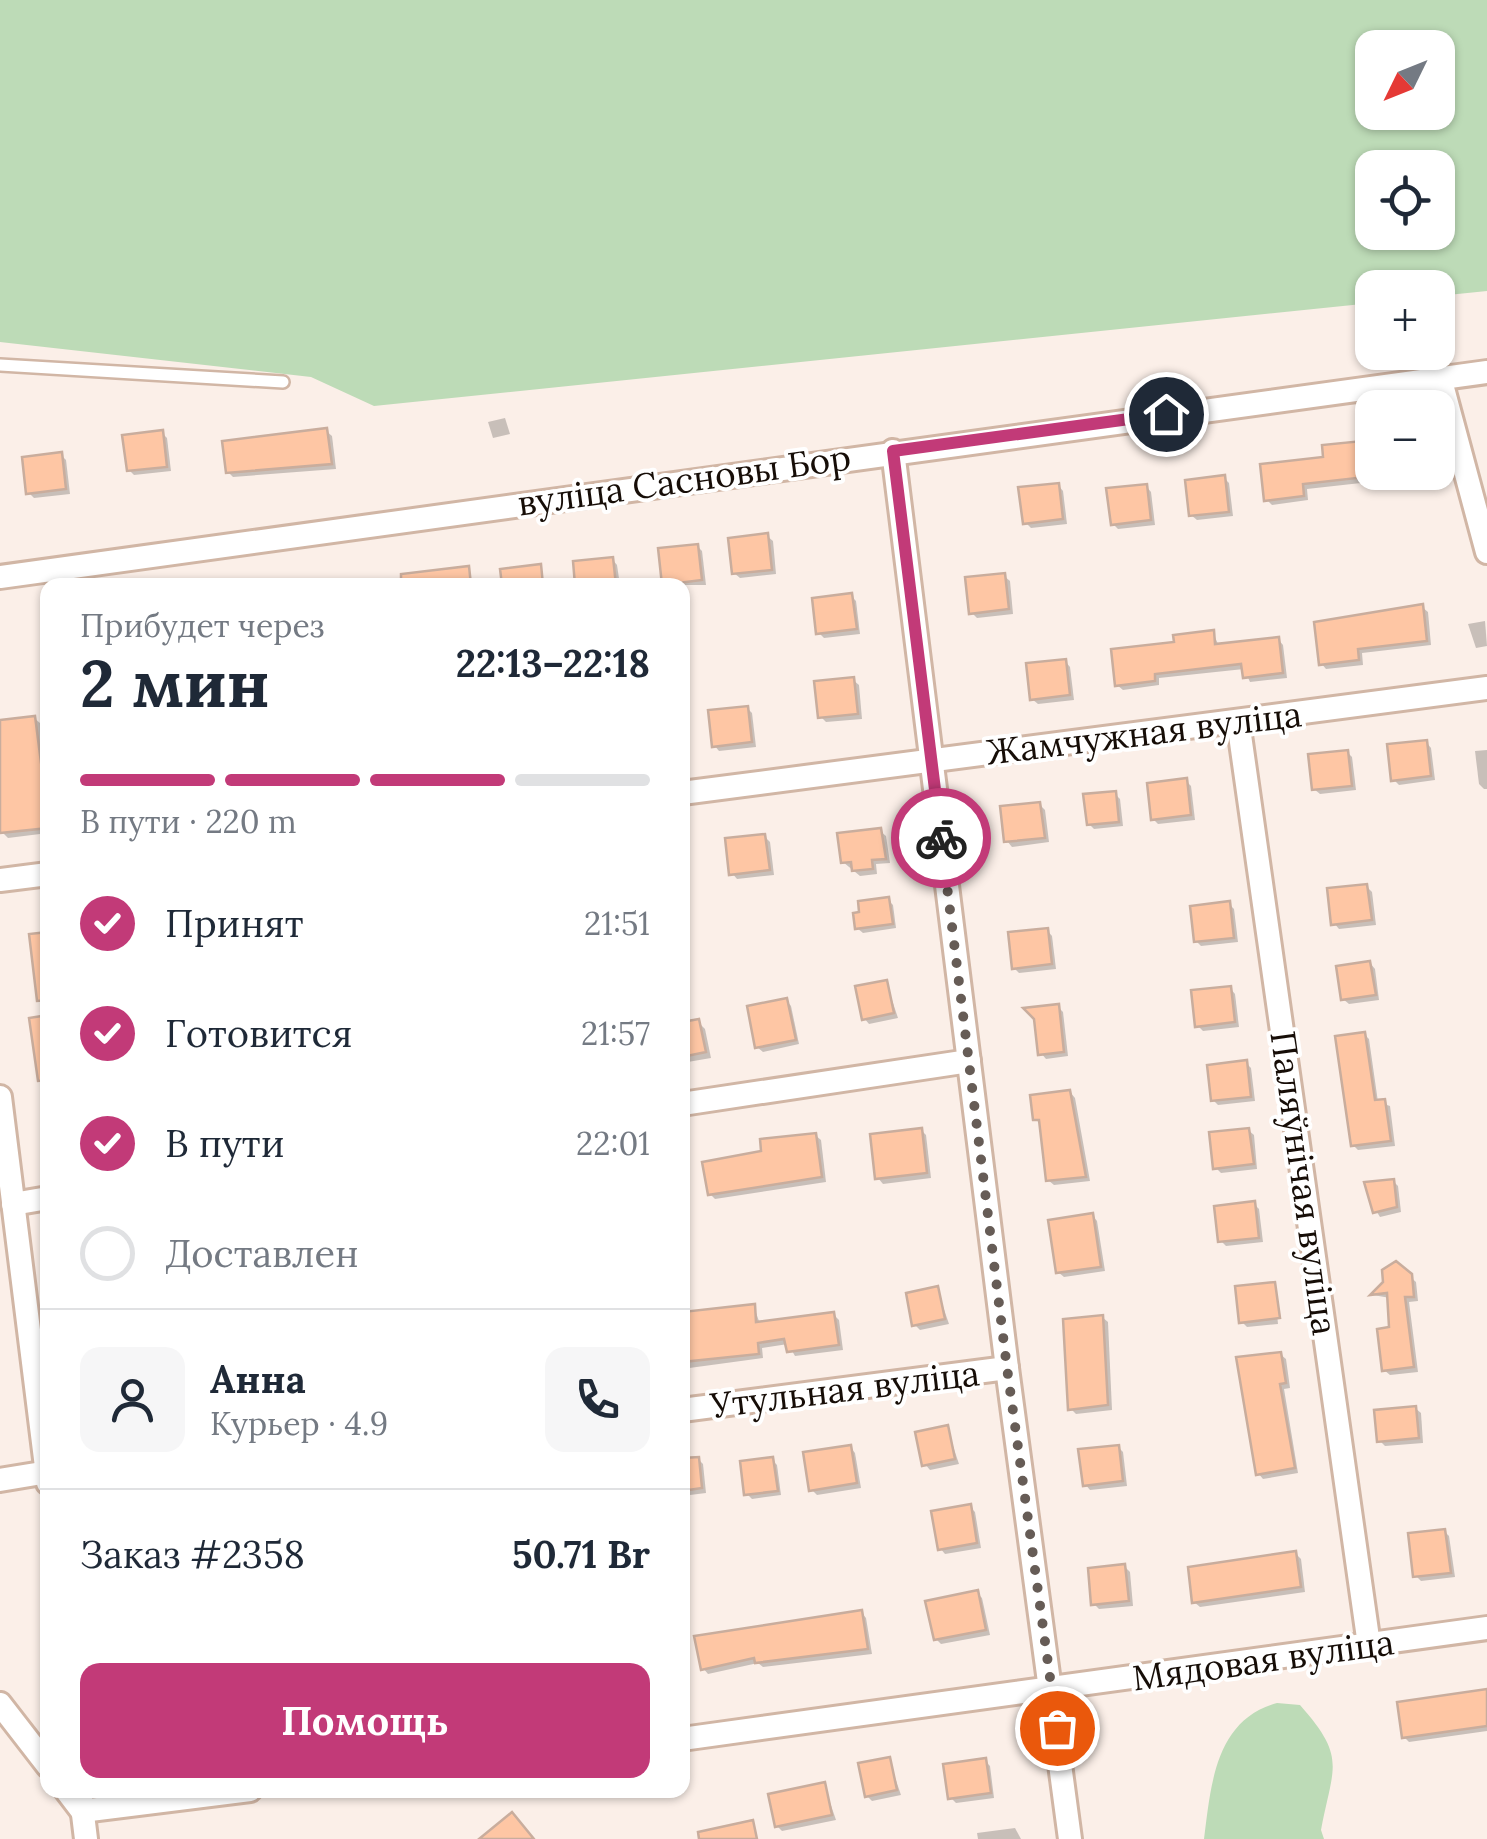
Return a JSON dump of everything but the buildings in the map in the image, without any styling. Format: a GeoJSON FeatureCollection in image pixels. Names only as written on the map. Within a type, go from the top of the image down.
{"type":"FeatureCollection","features":[{"type":"Feature","properties":{"kind":"street","name":"вуліца Сасновы Бор"},"geometry":{"type":"LineString","coordinates":[[0,577],[1487,372]]}},
{"type":"Feature","properties":{"kind":"street"},"geometry":{"type":"LineString","coordinates":[[1440,377],[1487,552]]}},
{"type":"Feature","properties":{"kind":"street"},"geometry":{"type":"LineString","coordinates":[[893,451],[1070,1839]]}},
{"type":"Feature","properties":{"kind":"street","name":"Жамчужная вуліца"},"geometry":{"type":"LineString","coordinates":[[690,792],[1487,688]]}},
{"type":"Feature","properties":{"kind":"street","name":"Паляўнічая вуліца"},"geometry":{"type":"LineString","coordinates":[[1238,721],[1369,1645]]}},
{"type":"Feature","properties":{"kind":"street"},"geometry":{"type":"LineString","coordinates":[[0,880],[40,875]]}},
{"type":"Feature","properties":{"kind":"street"},"geometry":{"type":"LineString","coordinates":[[690,1103],[969,1061]]}},
{"type":"Feature","properties":{"kind":"street"},"geometry":{"type":"LineString","coordinates":[[0,1097],[40,1417]]}},
{"type":"Feature","properties":{"kind":"street"},"geometry":{"type":"LineString","coordinates":[[13,1204],[40,1199]]}},
{"type":"Feature","properties":{"kind":"street","name":"Утульная вуліца"},"geometry":{"type":"LineString","coordinates":[[690,1409],[1007,1368]]}},
{"type":"Feature","properties":{"kind":"street"},"geometry":{"type":"LineString","coordinates":[[0,1480],[40,1473]]}},
{"type":"Feature","properties":{"kind":"street","name":"Мядовая вуліца"},"geometry":{"type":"LineString","coordinates":[[690,1738],[1487,1628]]}},
{"type":"Feature","properties":{"kind":"street"},"geometry":{"type":"LineString","coordinates":[[0,1704],[40,1756]]}},
{"type":"Feature","properties":{"kind":"street"},"geometry":{"type":"LineString","coordinates":[[86,1839],[81,1800],[115,1798]]}},
{"type":"Feature","properties":{"kind":"lane"},"geometry":{"type":"LineString","coordinates":[[0,365],[283,382]]}},
{"type":"Feature","properties":{"kind":"green space"},"geometry":{"type":"Polygon","coordinates":[[[0,0],[1487,0],[1487,291],[1455,294],[1455,270],[1355,270],[1355,305],[374,406],[311,377],[0,342],[0,0]]]}},
{"type":"Feature","properties":{"kind":"green space"},"geometry":{"type":"Polygon","coordinates":[[[1277,1703],[1300,1705],[1330,1751],[1333,1763],[1321,1830],[1324,1839],[1204,1839],[1214,1777],[1229,1739],[1256,1712],[1277,1703]]]}},
{"type":"Feature","properties":{"kind":"way so far"},"geometry":{"type":"LineString","coordinates":[[941,838],[1007,1368],[1057,1728]]}},
{"type":"Feature","properties":{"kind":"route"},"geometry":{"type":"LineString","coordinates":[[941,838],[893,451],[1166,414]]}}]}
